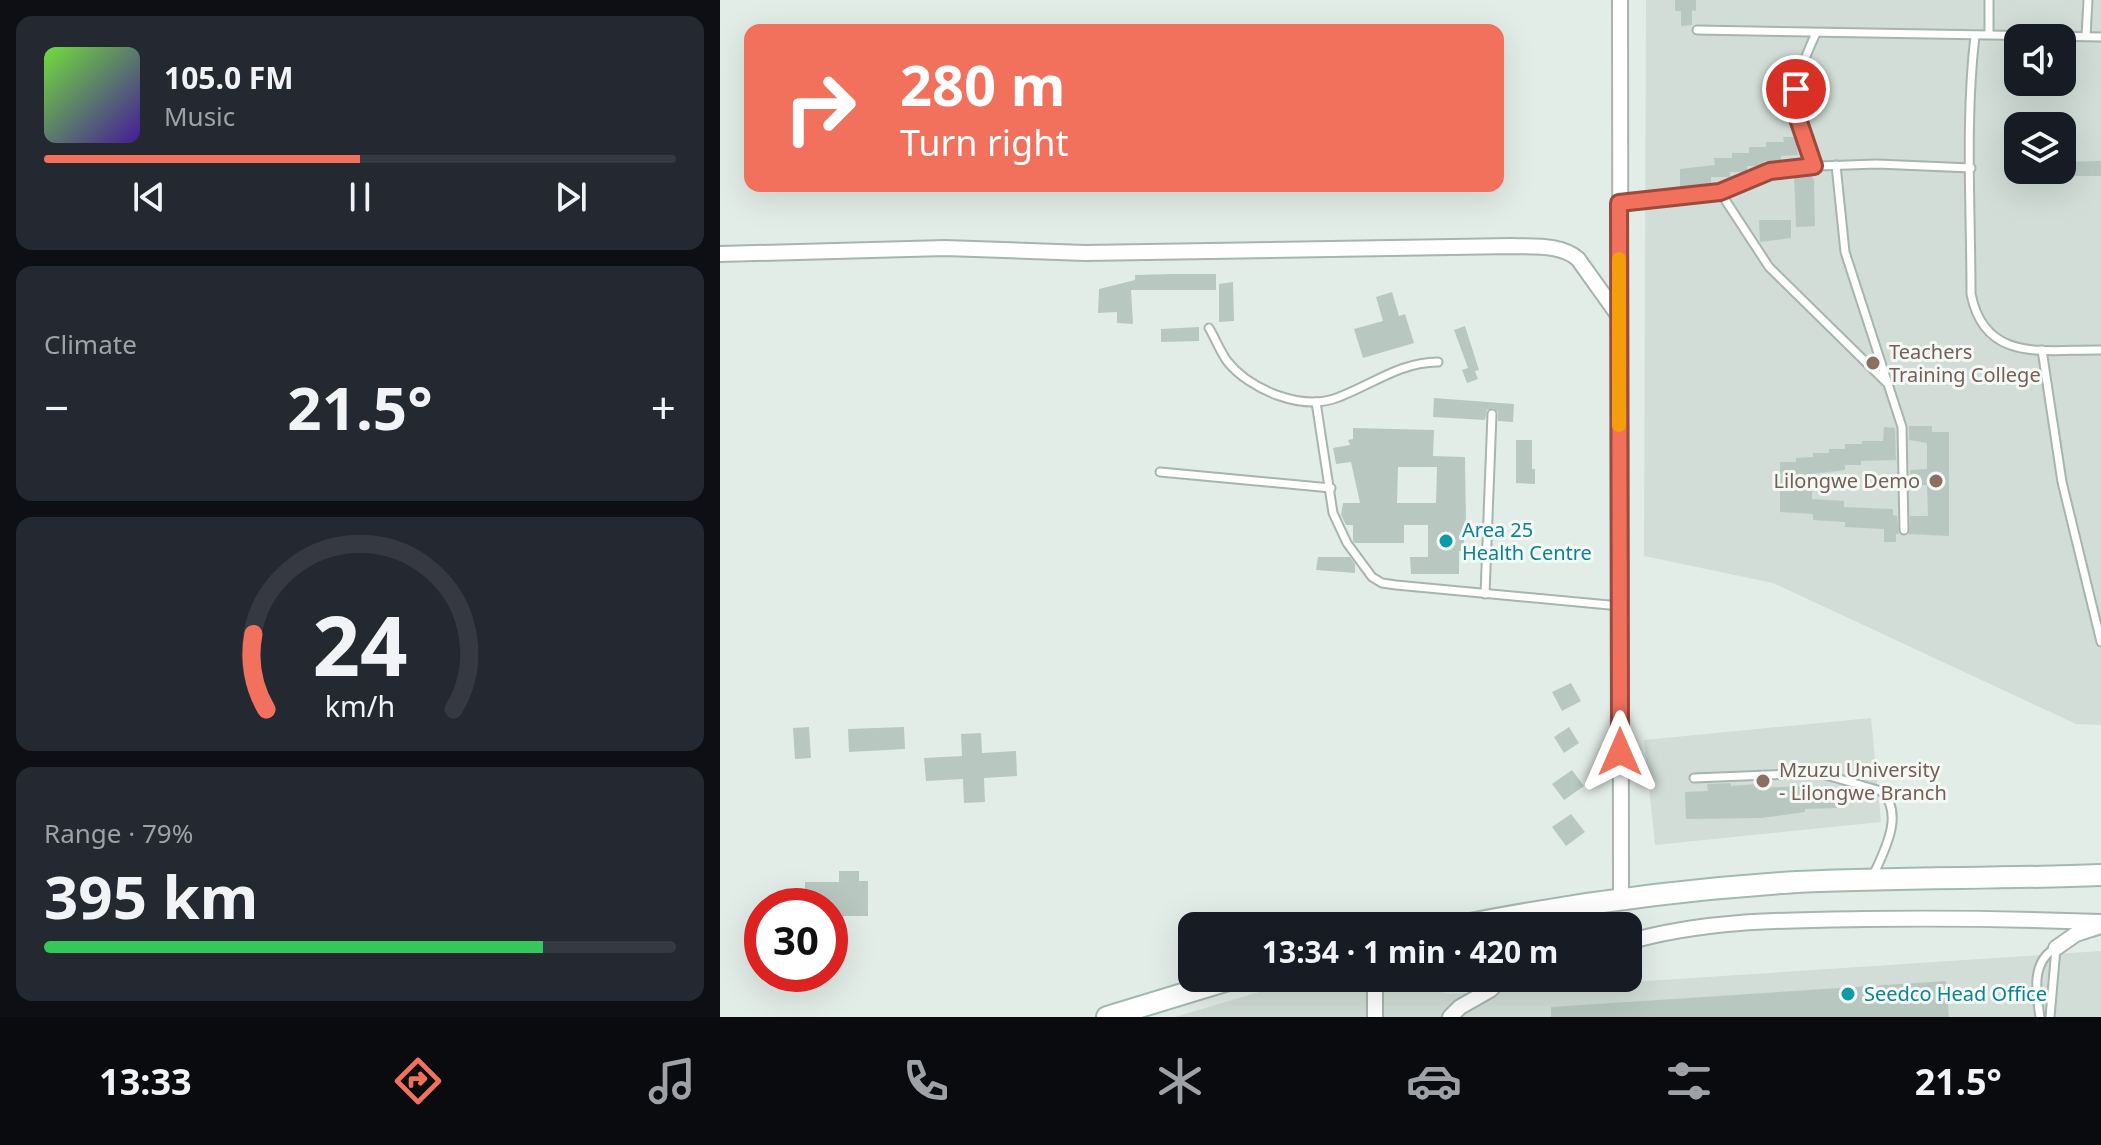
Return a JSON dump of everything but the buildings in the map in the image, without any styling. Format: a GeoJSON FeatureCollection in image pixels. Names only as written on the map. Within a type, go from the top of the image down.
{"type":"FeatureCollection","features":[{"type":"Feature","properties":{"kind":"main road"},"geometry":{"type":"LineString","coordinates":[[1561,912],[1621,899],[1702,889],[1871,880],[2101,875]]}},
{"type":"Feature","properties":{"kind":"main road"},"geometry":{"type":"LineString","coordinates":[[1107,1017],[1189,992]]}},
{"type":"Feature","properties":{"kind":"street"},"geometry":{"type":"LineString","coordinates":[[1620,0],[1621,899]]}},
{"type":"Feature","properties":{"kind":"street"},"geometry":{"type":"LineString","coordinates":[[720,254],[945,248],[1085,253],[1512,246],[1553,248],[1571,253],[1578,259],[1618,315]]}},
{"type":"Feature","properties":{"kind":"street"},"geometry":{"type":"LineString","coordinates":[[1642,939],[1712,926],[1816,919],[1987,918],[2101,924]]}},
{"type":"Feature","properties":{"kind":"street"},"geometry":{"type":"LineString","coordinates":[[2056,948],[2076,934],[2101,924]]}},
{"type":"Feature","properties":{"kind":"street"},"geometry":{"type":"LineString","coordinates":[[1375,992],[1375,1017]]}},
{"type":"Feature","properties":{"kind":"street"},"geometry":{"type":"LineString","coordinates":[[1450,1017],[1460,1007],[1486,992]]}},
{"type":"Feature","properties":{"kind":"lane"},"geometry":{"type":"LineString","coordinates":[[1989,0],[1989,34]]}},
{"type":"Feature","properties":{"kind":"lane"},"geometry":{"type":"LineString","coordinates":[[2086,36],[2088,0]]}},
{"type":"Feature","properties":{"kind":"lane"},"geometry":{"type":"LineString","coordinates":[[1697,30],[2101,37]]}},
{"type":"Feature","properties":{"kind":"lane"},"geometry":{"type":"LineString","coordinates":[[1814,166],[1794,107],[1798,72],[1816,33]]}},
{"type":"Feature","properties":{"kind":"lane"},"geometry":{"type":"LineString","coordinates":[[1975,36],[1971,168],[1971,294],[1974,310],[1980,323],[1999,341],[2016,348],[2101,350]]}},
{"type":"Feature","properties":{"kind":"lane"},"geometry":{"type":"LineString","coordinates":[[1619,203],[1720,192],[1770,171],[1814,166],[1877,164],[1971,168]]}},
{"type":"Feature","properties":{"kind":"lane"},"geometry":{"type":"LineString","coordinates":[[1836,165],[1845,252],[1902,427],[1904,530]]}},
{"type":"Feature","properties":{"kind":"lane"},"geometry":{"type":"LineString","coordinates":[[1720,192],[1769,267],[1887,384]]}},
{"type":"Feature","properties":{"kind":"lane"},"geometry":{"type":"LineString","coordinates":[[1209,328],[1227,360],[1249,381],[1280,396],[1316,402],[1336,399],[1404,366],[1438,362]]}},
{"type":"Feature","properties":{"kind":"lane"},"geometry":{"type":"LineString","coordinates":[[2042,350],[2062,482],[2101,642]]}},
{"type":"Feature","properties":{"kind":"lane"},"geometry":{"type":"LineString","coordinates":[[1316,402],[1333,513],[1347,543],[1372,577],[1382,583],[1396,585],[1620,606]]}},
{"type":"Feature","properties":{"kind":"lane"},"geometry":{"type":"LineString","coordinates":[[1485,594],[1492,414]]}},
{"type":"Feature","properties":{"kind":"lane"},"geometry":{"type":"LineString","coordinates":[[1160,472],[1331,488]]}},
{"type":"Feature","properties":{"kind":"lane"},"geometry":{"type":"LineString","coordinates":[[1694,778],[1811,772],[1881,791],[1890,804],[1891,831],[1871,880]]}},
{"type":"Feature","properties":{"kind":"lane"},"geometry":{"type":"LineString","coordinates":[[2040,1017],[2037,974],[2047,953],[2056,948]]}},
{"type":"Feature","properties":{"kind":"lane"},"geometry":{"type":"LineString","coordinates":[[2050,1017],[2056,948]]}},
{"type":"Feature","properties":{"kind":"shaded area","name":"Teachers Training College"},"geometry":{"type":"Polygon","coordinates":[[[1646,0],[2101,0],[2101,725],[2076,724],[1773,583],[1644,556],[1646,0]]]}},
{"type":"Feature","properties":{"kind":"shaded area","name":"Mzuzu University - Lilongwe Branch"},"geometry":{"type":"Polygon","coordinates":[[[1871,718],[1881,822],[1655,845],[1644,740],[1871,718]]]}},
{"type":"Feature","properties":{"kind":"shaded area"},"geometry":{"type":"Polygon","coordinates":[[[2101,951],[2101,1017],[1175,1017],[1260,992],[1642,992],[1642,981],[2101,951]]]}},
{"type":"Feature","properties":{"kind":"slow traffic"},"geometry":{"type":"LineString","coordinates":[[1619,259],[1619,425]]}},
{"type":"Feature","properties":{"kind":"place","name":"Teachers Training College"},"geometry":{"type":"Point","coordinates":[1873,363]}},
{"type":"Feature","properties":{"kind":"place","name":"Lilongwe Demo"},"geometry":{"type":"Point","coordinates":[1936,481]}},
{"type":"Feature","properties":{"kind":"place","name":"Area 25 Health Centre"},"geometry":{"type":"Point","coordinates":[1446,541]}},
{"type":"Feature","properties":{"kind":"place","name":"Mzuzu University - Lilongwe Branch"},"geometry":{"type":"Point","coordinates":[1763,781]}},
{"type":"Feature","properties":{"kind":"place","name":"Seedco Head Office"},"geometry":{"type":"Point","coordinates":[1848,994]}},
{"type":"Feature","properties":{"kind":"route"},"geometry":{"type":"LineString","coordinates":[[1620,752],[1619,203],[1720,192],[1770,171],[1814,166],[1794,107],[1796,89]]}}]}
